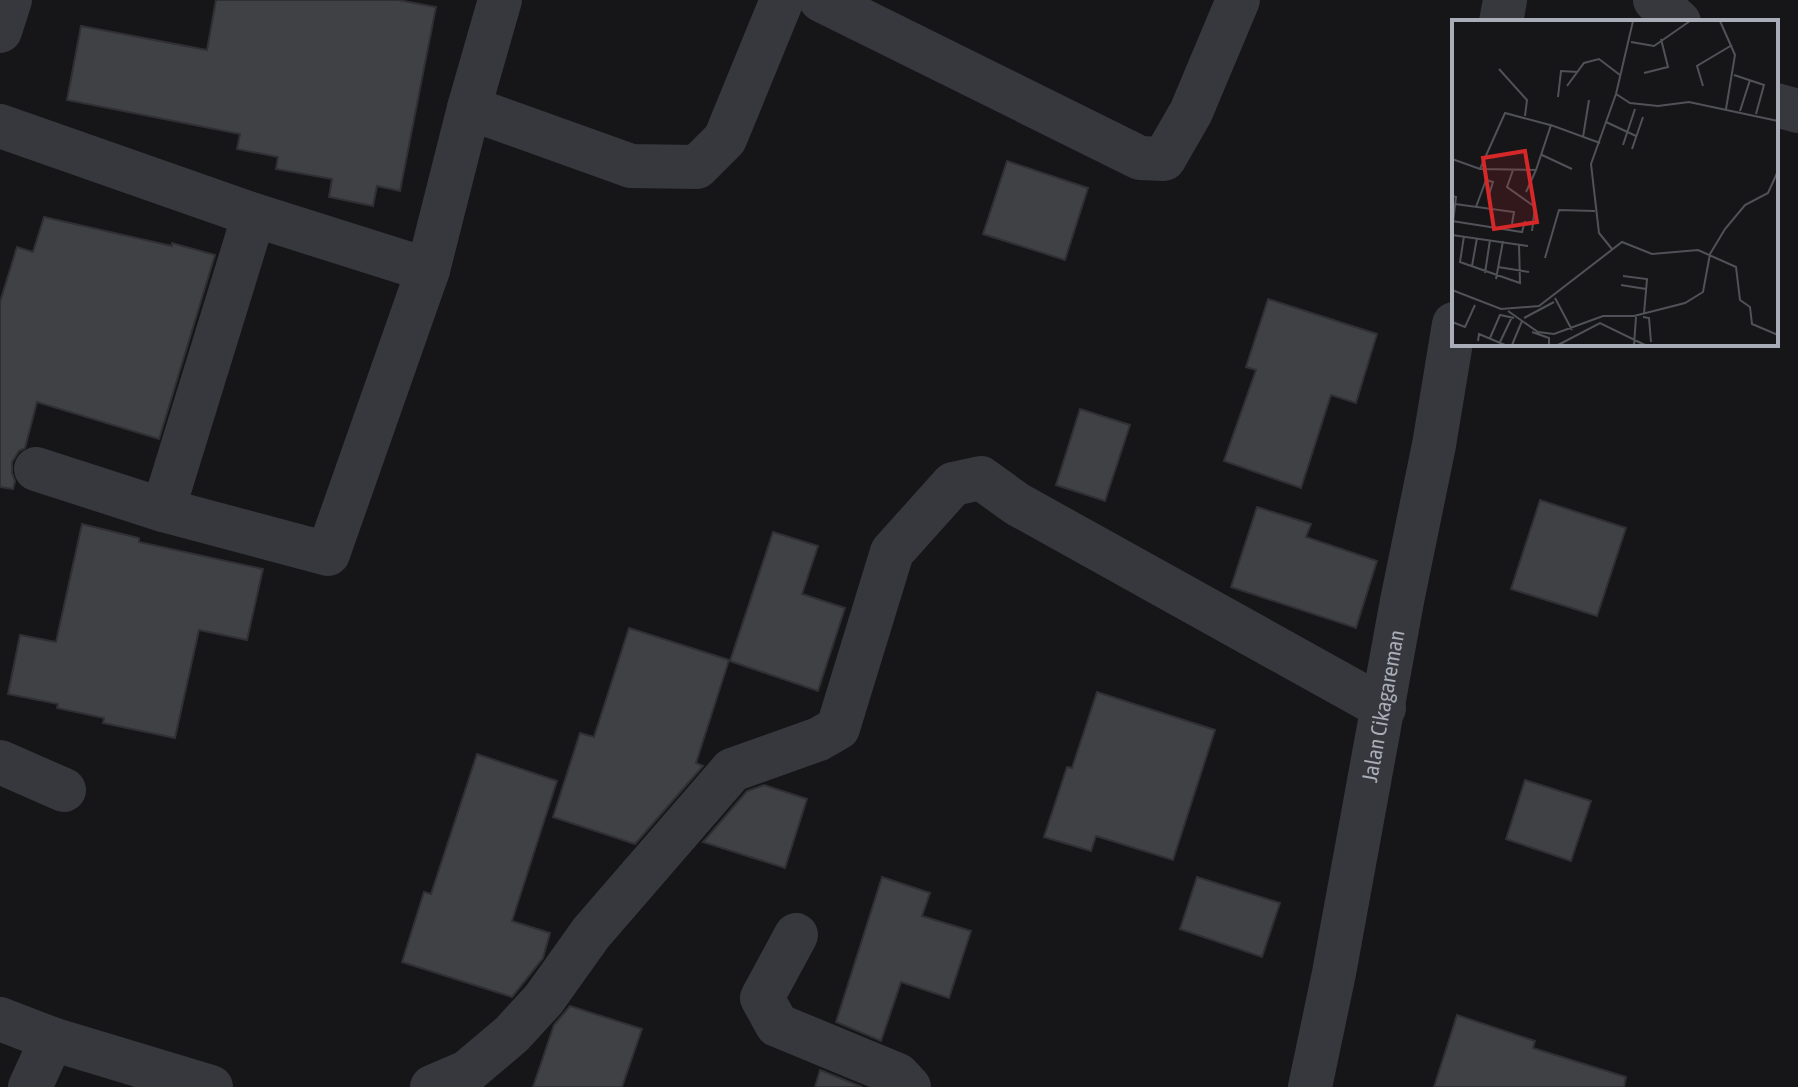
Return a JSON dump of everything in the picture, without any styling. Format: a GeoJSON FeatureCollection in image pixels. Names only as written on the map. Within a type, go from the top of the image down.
{"type":"FeatureCollection","features":[{"type":"Feature","properties":{"kind":"street"},"geometry":{"type":"LineString","coordinates":[[0,31],[10,0]]}},
{"type":"Feature","properties":{"kind":"street"},"geometry":{"type":"LineString","coordinates":[[36,469],[163,510],[328,554],[428,270],[500,0]]}},
{"type":"Feature","properties":{"kind":"street"},"geometry":{"type":"LineString","coordinates":[[469,108],[631,166],[697,167],[725,139],[782,0]]}},
{"type":"Feature","properties":{"kind":"street"},"geometry":{"type":"LineString","coordinates":[[821,0],[1140,158],[1164,159],[1191,112],[1238,0]]}},
{"type":"Feature","properties":{"kind":"street"},"geometry":{"type":"LineString","coordinates":[[1501,20],[1505,0]]}},
{"type":"Feature","properties":{"kind":"street"},"geometry":{"type":"LineString","coordinates":[[1655,0],[1677,20]]}},
{"type":"Feature","properties":{"kind":"street"},"geometry":{"type":"LineString","coordinates":[[1778,106],[1798,111]]}},
{"type":"Feature","properties":{"kind":"street"},"geometry":{"type":"LineString","coordinates":[[0,126],[254,215],[428,270]]}},
{"type":"Feature","properties":{"kind":"street"},"geometry":{"type":"LineString","coordinates":[[163,510],[254,215]]}},
{"type":"Feature","properties":{"kind":"street","name":"Jalan Cikagareman"},"geometry":{"type":"LineString","coordinates":[[1310,1087],[1434,445],[1452,336]]}},
{"type":"Feature","properties":{"kind":"street"},"geometry":{"type":"LineString","coordinates":[[432,1087],[467,1072],[512,1034],[544,999],[591,933],[732,770],[819,739],[838,728],[892,552],[953,484],[981,478],[1017,504],[1384,708]]}},
{"type":"Feature","properties":{"kind":"street"},"geometry":{"type":"LineString","coordinates":[[0,762],[64,790]]}},
{"type":"Feature","properties":{"kind":"street"},"geometry":{"type":"LineString","coordinates":[[796,935],[762,998],[777,1025],[898,1075],[909,1087]]}},
{"type":"Feature","properties":{"kind":"street"},"geometry":{"type":"LineString","coordinates":[[0,1019],[52,1039],[211,1087]]}},
{"type":"Feature","properties":{"kind":"street"},"geometry":{"type":"LineString","coordinates":[[30,1087],[52,1039]]}},
{"type":"Feature","properties":{"kind":"building"},"geometry":{"type":"Polygon","coordinates":[[[216,0],[398,0],[436,7],[400,191],[377,186],[373,206],[329,197],[332,179],[276,169],[278,157],[237,149],[240,134],[67,100],[81,26],[207,50],[216,0]]]}},
{"type":"Feature","properties":{"kind":"building"},"geometry":{"type":"Polygon","coordinates":[[[1007,161],[1088,188],[1065,260],[983,234],[1007,161]]]}},
{"type":"Feature","properties":{"kind":"building"},"geometry":{"type":"Polygon","coordinates":[[[44,217],[215,255],[159,439],[37,402],[25,448],[12,462],[13,489],[0,487],[0,302],[17,247],[33,252],[44,217]]]}},
{"type":"Feature","properties":{"kind":"building"},"geometry":{"type":"Polygon","coordinates":[[[1268,299],[1377,334],[1356,403],[1331,395],[1301,488],[1224,461],[1256,370],[1246,367],[1268,299]]]}},
{"type":"Feature","properties":{"kind":"building"},"geometry":{"type":"Polygon","coordinates":[[[1080,409],[1130,425],[1105,501],[1056,485],[1080,409]]]}},
{"type":"Feature","properties":{"kind":"building"},"geometry":{"type":"Polygon","coordinates":[[[1540,500],[1626,528],[1597,616],[1511,589],[1540,500]]]}},
{"type":"Feature","properties":{"kind":"building"},"geometry":{"type":"Polygon","coordinates":[[[1257,507],[1311,524],[1306,537],[1377,561],[1356,628],[1231,587],[1257,507]]]}},
{"type":"Feature","properties":{"kind":"building"},"geometry":{"type":"Polygon","coordinates":[[[82,524],[139,538],[139,542],[263,569],[247,640],[199,630],[175,738],[103,723],[104,718],[57,708],[58,704],[8,694],[20,635],[56,642],[82,524]]]}},
{"type":"Feature","properties":{"kind":"building"},"geometry":{"type":"Polygon","coordinates":[[[773,532],[818,546],[802,594],[845,608],[818,691],[730,661],[773,532]]]}},
{"type":"Feature","properties":{"kind":"building"},"geometry":{"type":"Polygon","coordinates":[[[629,628],[729,660],[696,763],[703,766],[635,844],[553,817],[580,733],[594,737],[629,628]]]}},
{"type":"Feature","properties":{"kind":"building"},"geometry":{"type":"Polygon","coordinates":[[[1097,692],[1215,730],[1173,860],[1096,836],[1091,851],[1044,837],[1067,767],[1072,768],[1097,692]]]}},
{"type":"Feature","properties":{"kind":"building"},"geometry":{"type":"Polygon","coordinates":[[[477,754],[557,781],[512,921],[550,933],[543,958],[512,997],[402,962],[424,892],[431,894],[477,754]]]}},
{"type":"Feature","properties":{"kind":"building"},"geometry":{"type":"Polygon","coordinates":[[[1525,780],[1591,801],[1571,861],[1506,839],[1525,780]]]}},
{"type":"Feature","properties":{"kind":"building"},"geometry":{"type":"Polygon","coordinates":[[[764,785],[807,799],[785,868],[703,842],[747,791],[764,785]]]}},
{"type":"Feature","properties":{"kind":"building"},"geometry":{"type":"Polygon","coordinates":[[[882,877],[930,893],[922,916],[971,931],[949,998],[901,982],[881,1041],[836,1022],[882,877]]]}},
{"type":"Feature","properties":{"kind":"building"},"geometry":{"type":"Polygon","coordinates":[[[1197,877],[1280,903],[1262,957],[1180,929],[1197,877]]]}},
{"type":"Feature","properties":{"kind":"building"},"geometry":{"type":"Polygon","coordinates":[[[570,1006],[642,1029],[622,1087],[533,1087],[554,1025],[570,1006]]]}},
{"type":"Feature","properties":{"kind":"building"},"geometry":{"type":"Polygon","coordinates":[[[1457,1015],[1535,1041],[1533,1048],[1626,1077],[1624,1087],[1434,1087],[1457,1015]]]}},
{"type":"Feature","properties":{"kind":"building"},"geometry":{"type":"Polygon","coordinates":[[[820,1070],[862,1087],[815,1087],[820,1070]]]}}]}
